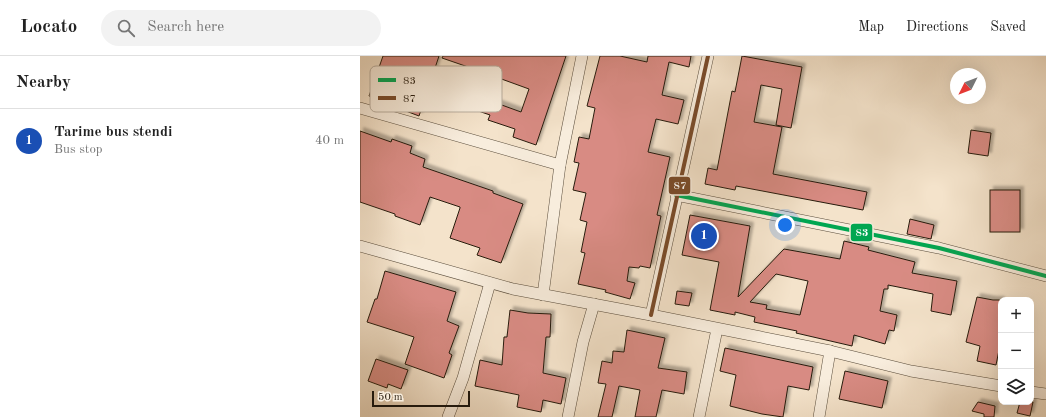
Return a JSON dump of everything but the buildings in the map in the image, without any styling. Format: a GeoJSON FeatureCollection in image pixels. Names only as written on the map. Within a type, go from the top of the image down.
{"type":"FeatureCollection","features":[{"type":"Feature","properties":{"kind":"street"},"geometry":{"type":"LineString","coordinates":[[543,295],[560,165],[582,56]]}},
{"type":"Feature","properties":{"kind":"street"},"geometry":{"type":"LineString","coordinates":[[651,315],[676,195],[708,56]]}},
{"type":"Feature","properties":{"kind":"street"},"geometry":{"type":"LineString","coordinates":[[360,108],[370,111]]}},
{"type":"Feature","properties":{"kind":"street"},"geometry":{"type":"LineString","coordinates":[[374,112],[560,165]]}},
{"type":"Feature","properties":{"kind":"street"},"geometry":{"type":"LineString","coordinates":[[676,195],[939,248],[1046,276]]}},
{"type":"Feature","properties":{"kind":"street"},"geometry":{"type":"LineString","coordinates":[[360,247],[513,289],[830,351],[911,371],[998,386]]}},
{"type":"Feature","properties":{"kind":"street"},"geometry":{"type":"LineString","coordinates":[[448,417],[462,378],[490,283]]}},
{"type":"Feature","properties":{"kind":"street"},"geometry":{"type":"LineString","coordinates":[[568,417],[583,342],[594,304]]}},
{"type":"Feature","properties":{"kind":"street"},"geometry":{"type":"LineString","coordinates":[[699,417],[717,329]]}},
{"type":"Feature","properties":{"kind":"street"},"geometry":{"type":"LineString","coordinates":[[819,417],[830,351]]}},
{"type":"Feature","properties":{"kind":"street"},"geometry":{"type":"LineString","coordinates":[[1034,392],[1046,394]]}},
{"type":"Feature","properties":{"kind":"transit line","name":"87"},"geometry":{"type":"LineString","coordinates":[[651,315],[708,56]]}},
{"type":"Feature","properties":{"kind":"transit line","name":"83"},"geometry":{"type":"LineString","coordinates":[[676,195],[939,248],[1046,276]]}},
{"type":"Feature","properties":{"kind":"place","name":"Tarime bus stendi"},"geometry":{"type":"Point","coordinates":[704,236]}}]}
